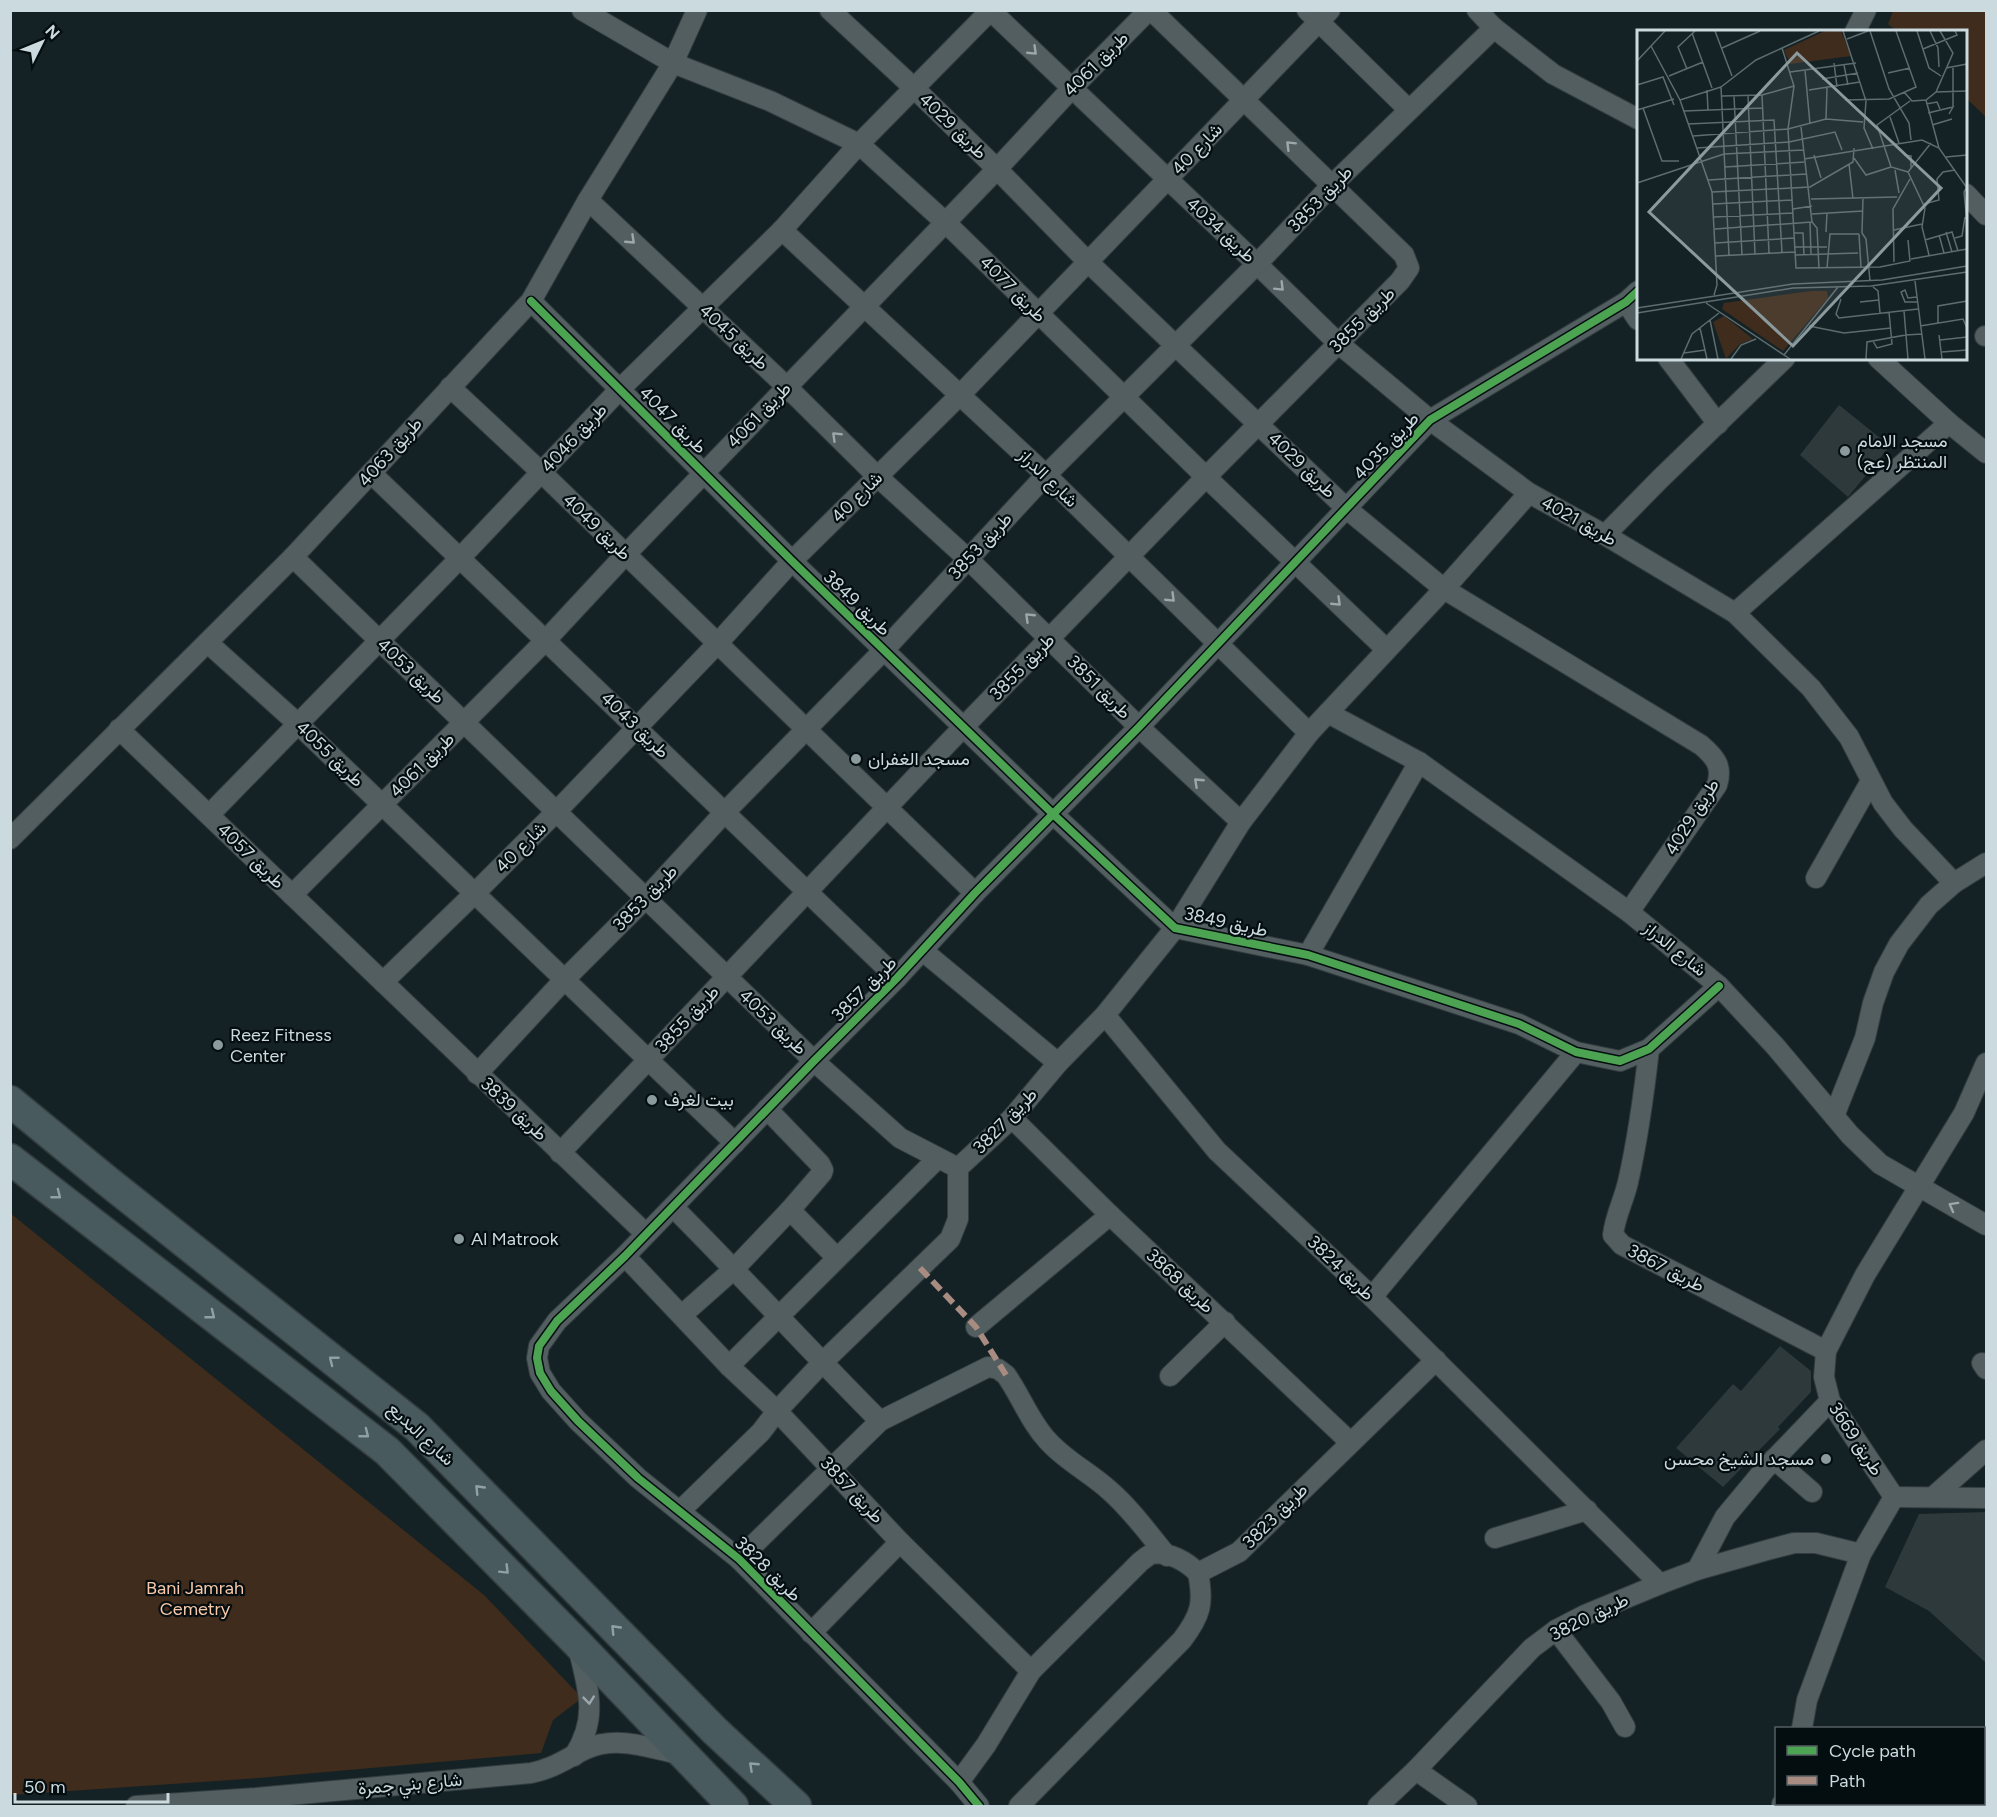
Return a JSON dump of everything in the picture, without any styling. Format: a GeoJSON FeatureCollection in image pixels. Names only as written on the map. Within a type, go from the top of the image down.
{"type":"FeatureCollection","features":[{"type":"Feature","properties":{"kind":"main road","name":"شارع البديع"},"geometry":{"type":"LineString","coordinates":[[10,1101],[417,1427],[715,1731],[796,1806]]}},
{"type":"Feature","properties":{"kind":"main road","name":"شارع البديع"},"geometry":{"type":"LineString","coordinates":[[10,1159],[387,1451],[577,1643],[733,1806]]}},
{"type":"Feature","properties":{"kind":"street","name":"طريق 4077"},"geometry":{"type":"LineString","coordinates":[[582,10],[673,63],[770,101],[859,144],[945,222],[1386,649]]}},
{"type":"Feature","properties":{"kind":"street","name":"طريق 4063"},"geometry":{"type":"LineString","coordinates":[[10,839],[293,557],[531,301],[588,200],[673,63],[697,10]]}},
{"type":"Feature","properties":{"kind":"street","name":"طريق 4029"},"geometry":{"type":"LineString","coordinates":[[830,10],[914,88],[1088,262],[1347,509],[1444,589],[1701,745],[1710,753],[1718,764],[1720,775],[1717,785],[1629,912]]}},
{"type":"Feature","properties":{"kind":"street","name":"طريق 4046"},"geometry":{"type":"LineString","coordinates":[[209,815],[460,558],[620,389],[782,230],[859,144],[991,10]]}},
{"type":"Feature","properties":{"kind":"street","name":"طريق 4034"},"geometry":{"type":"LineString","coordinates":[[991,10],[1338,343],[1430,420]]}},
{"type":"Feature","properties":{"kind":"street","name":"طريق 4061"},"geometry":{"type":"LineString","coordinates":[[292,895],[465,723],[1072,88],[1150,10]]}},
{"type":"Feature","properties":{"kind":"street"},"geometry":{"type":"LineString","coordinates":[[1150,10],[1245,99],[1331,186]]}},
{"type":"Feature","properties":{"kind":"street"},"geometry":{"type":"LineString","coordinates":[[1477,10],[1494,28],[1553,74],[1637,118]]}},
{"type":"Feature","properties":{"kind":"street"},"geometry":{"type":"LineString","coordinates":[[1856,30],[1866,10]]}},
{"type":"Feature","properties":{"kind":"street"},"geometry":{"type":"LineString","coordinates":[[1319,15],[1409,110]]}},
{"type":"Feature","properties":{"kind":"street","name":"شارع 40"},"geometry":{"type":"LineString","coordinates":[[383,982],[474,894],[638,728],[792,561],[960,395],[1245,99],[1319,15]]}},
{"type":"Feature","properties":{"kind":"street","name":"طريق 3853"},"geometry":{"type":"LineString","coordinates":[[477,1074],[725,812],[884,650],[1046,475],[1257,264],[1331,186],[1494,28]]}},
{"type":"Feature","properties":{"kind":"street","name":"طريق 3855"},"geometry":{"type":"LineString","coordinates":[[560,1153],[964,727],[1400,281],[1409,268],[1404,255],[1331,186]]}},
{"type":"Feature","properties":{"kind":"street"},"geometry":{"type":"LineString","coordinates":[[1967,196],[1986,215]]}},
{"type":"Feature","properties":{"kind":"street","name":"طريق 4045"},"geometry":{"type":"LineString","coordinates":[[588,200],[787,387],[878,477]]}},
{"type":"Feature","properties":{"kind":"street","name":"شارع الدراز"},"geometry":{"type":"LineString","coordinates":[[782,230],[1046,475],[1309,733]]}},
{"type":"Feature","properties":{"kind":"street"},"geometry":{"type":"LineString","coordinates":[[1632,297],[1637,316]]}},
{"type":"Feature","properties":{"kind":"street","name":"طريق 4035"},"geometry":{"type":"LineString","coordinates":[[1218,643],[1430,420],[1632,297]]}},
{"type":"Feature","properties":{"kind":"street","name":"طريق 4047"},"geometry":{"type":"LineString","coordinates":[[531,301],[792,561]]}},
{"type":"Feature","properties":{"kind":"street"},"geometry":{"type":"LineString","coordinates":[[1670,360],[1718,424]]}},
{"type":"Feature","properties":{"kind":"street"},"geometry":{"type":"LineString","coordinates":[[1605,535],[1783,360]]}},
{"type":"Feature","properties":{"kind":"street"},"geometry":{"type":"LineString","coordinates":[[1880,360],[1949,423],[1986,453]]}},
{"type":"Feature","properties":{"kind":"street","name":"طريق 4049"},"geometry":{"type":"LineString","coordinates":[[450,387],[541,472],[975,893]]}},
{"type":"Feature","properties":{"kind":"street","name":"طريق 4021"},"geometry":{"type":"LineString","coordinates":[[1430,420],[1529,493],[1605,535],[1735,614],[1811,688],[1849,737],[1883,803],[1903,829],[1954,884]]}},
{"type":"Feature","properties":{"kind":"street"},"geometry":{"type":"LineString","coordinates":[[1735,614],[1949,423]]}},
{"type":"Feature","properties":{"kind":"street","name":"طريق 4043"},"geometry":{"type":"LineString","coordinates":[[371,473],[897,978]]}},
{"type":"Feature","properties":{"kind":"street","name":"طريق 3851"},"geometry":{"type":"LineString","coordinates":[[878,477],[968,559],[1139,727],[1241,822]]}},
{"type":"Feature","properties":{"kind":"street","name":"طريق 3827"},"geometry":{"type":"LineString","coordinates":[[680,1511],[760,1432],[822,1364],[950,1239],[958,1219],[958,1168],[1012,1118],[1058,1063],[1106,1015],[1175,928],[1241,822],[1309,733],[1444,589],[1529,493]]}},
{"type":"Feature","properties":{"kind":"street","name":"طريق 4053"},"geometry":{"type":"LineString","coordinates":[[293,557],[814,1061],[900,1138],[958,1168]]}},
{"type":"Feature","properties":{"kind":"street","name":"طريق 3849"},"geometry":{"type":"LineString","coordinates":[[792,561],[1053,814],[1175,928],[1308,955],[1519,1024],[1576,1052],[1620,1061],[1649,1050],[1719,986]]}},
{"type":"Feature","properties":{"kind":"street","name":"طريق 4055"},"geometry":{"type":"LineString","coordinates":[[208,643],[297,723],[735,1143]]}},
{"type":"Feature","properties":{"kind":"street","name":"طريق 3857"},"geometry":{"type":"LineString","coordinates":[[537,1359],[539,1346],[548,1332],[897,978],[975,893],[1139,727],[1218,643]]}},
{"type":"Feature","properties":{"kind":"street","name":"شارع الدراز"},"geometry":{"type":"LineString","coordinates":[[1328,713],[1419,762],[1629,912],[1719,986],[1775,1046],[1834,1116],[1880,1164],[1986,1225]]}},
{"type":"Feature","properties":{"kind":"street","name":"طريق 4057"},"geometry":{"type":"LineString","coordinates":[[119,729],[383,982]]}},
{"type":"Feature","properties":{"kind":"street"},"geometry":{"type":"LineString","coordinates":[[1308,955],[1419,762]]}},
{"type":"Feature","properties":{"kind":"street"},"geometry":{"type":"LineString","coordinates":[[1816,878],[1871,782]]}},
{"type":"Feature","properties":{"kind":"street"},"geometry":{"type":"LineString","coordinates":[[1834,1116],[1865,1038],[1884,972],[1899,944],[1929,905],[1954,884],[1986,863]]}},
{"type":"Feature","properties":{"kind":"street"},"geometry":{"type":"LineString","coordinates":[[923,951],[1058,1063]]}},
{"type":"Feature","properties":{"kind":"street","name":"طريق 3839"},"geometry":{"type":"LineString","coordinates":[[383,982],[646,1234]]}},
{"type":"Feature","properties":{"kind":"street","name":"طريق 3824"},"geometry":{"type":"LineString","coordinates":[[1106,1015],[1217,1151],[1372,1297],[1660,1584]]}},
{"type":"Feature","properties":{"kind":"street","name":"طريق 3867"},"geometry":{"type":"LineString","coordinates":[[1649,1050],[1632,1165],[1613,1235],[1622,1245],[1826,1351]]}},
{"type":"Feature","properties":{"kind":"street"},"geometry":{"type":"LineString","coordinates":[[1372,1297],[1576,1052]]}},
{"type":"Feature","properties":{"kind":"street","name":"طريق 3669"},"geometry":{"type":"LineString","coordinates":[[1894,1497],[1830,1401],[1824,1377],[1826,1351],[1864,1275],[1964,1113],[1986,1063]]}},
{"type":"Feature","properties":{"kind":"street"},"geometry":{"type":"LineString","coordinates":[[682,1315],[734,1269],[790,1210],[823,1170],[767,1109]]}},
{"type":"Feature","properties":{"kind":"street","name":"طريق 3868"},"geometry":{"type":"LineString","coordinates":[[1012,1118],[1110,1215],[1350,1442]]}},
{"type":"Feature","properties":{"kind":"street"},"geometry":{"type":"LineString","coordinates":[[729,1366],[938,1158]]}},
{"type":"Feature","properties":{"kind":"street"},"geometry":{"type":"LineString","coordinates":[[673,1207],[779,1316],[822,1364],[880,1421]]}},
{"type":"Feature","properties":{"kind":"street"},"geometry":{"type":"LineString","coordinates":[[790,1210],[837,1258]]}},
{"type":"Feature","properties":{"kind":"street"},"geometry":{"type":"LineString","coordinates":[[976,1328],[1110,1215]]}},
{"type":"Feature","properties":{"kind":"street","name":"طريق 3857"},"geometry":{"type":"LineString","coordinates":[[625,1256],[729,1366],[777,1411],[900,1542],[1031,1671]]}},
{"type":"Feature","properties":{"kind":"street"},"geometry":{"type":"LineString","coordinates":[[1170,1376],[1225,1322]]}},
{"type":"Feature","properties":{"kind":"street","name":"طريق 3828"},"geometry":{"type":"LineString","coordinates":[[537,1359],[540,1373],[551,1391],[578,1421],[638,1478],[739,1559],[959,1782],[979,1806]]}},
{"type":"Feature","properties":{"kind":"street","name":"طريق 3823"},"geometry":{"type":"LineString","coordinates":[[1198,1572],[1239,1552],[1436,1360]]}},
{"type":"Feature","properties":{"kind":"street"},"geometry":{"type":"LineString","coordinates":[[739,1559],[880,1421],[988,1367],[998,1369],[1006,1375],[1046,1439],[1067,1460],[1108,1489],[1167,1556]]}},
{"type":"Feature","properties":{"kind":"street"},"geometry":{"type":"LineString","coordinates":[[1697,1570],[1725,1517],[1774,1459],[1830,1401]]}},
{"type":"Feature","properties":{"kind":"street"},"geometry":{"type":"LineString","coordinates":[[1933,1497],[1986,1450]]}},
{"type":"Feature","properties":{"kind":"street"},"geometry":{"type":"LineString","coordinates":[[1774,1459],[1812,1492]]}},
{"type":"Feature","properties":{"kind":"street"},"geometry":{"type":"LineString","coordinates":[[1802,1727],[1808,1700],[1861,1554],[1894,1497],[1986,1498]]}},
{"type":"Feature","properties":{"kind":"street"},"geometry":{"type":"LineString","coordinates":[[1496,1538],[1587,1510]]}},
{"type":"Feature","properties":{"kind":"street"},"geometry":{"type":"LineString","coordinates":[[811,1633],[900,1542]]}},
{"type":"Feature","properties":{"kind":"street","name":"طريق 3820"},"geometry":{"type":"LineString","coordinates":[[1378,1806],[1416,1770],[1532,1648],[1556,1630],[1697,1570],[1794,1543],[1816,1544],[1861,1554]]}},
{"type":"Feature","properties":{"kind":"street"},"geometry":{"type":"LineString","coordinates":[[959,1782],[986,1745],[1031,1671],[1140,1562],[1152,1554],[1186,1561],[1198,1572],[1202,1604],[1196,1622],[1182,1640],[1018,1806]]}},
{"type":"Feature","properties":{"kind":"street"},"geometry":{"type":"LineString","coordinates":[[1556,1630],[1611,1702],[1625,1727]]}},
{"type":"Feature","properties":{"kind":"street"},"geometry":{"type":"LineString","coordinates":[[574,1756],[587,1731],[590,1716],[587,1687],[577,1643]]}},
{"type":"Feature","properties":{"kind":"street","name":"شارع بني جمرة"},"geometry":{"type":"LineString","coordinates":[[136,1806],[247,1803],[531,1773],[561,1764],[588,1748],[621,1743],[638,1744],[684,1756]]}},
{"type":"Feature","properties":{"kind":"street"},"geometry":{"type":"LineString","coordinates":[[1416,1770],[1467,1806]]}},
{"type":"Feature","properties":{"kind":"green space"},"geometry":{"type":"Polygon","coordinates":[[[1893,11],[1986,11],[1986,117],[1967,99],[1967,30],[1895,30],[1888,24],[1893,11]]]}},
{"type":"Feature","properties":{"kind":"green space","name":"Bani Jamrah Cemetry"},"geometry":{"type":"Polygon","coordinates":[[[10,1213],[484,1595],[582,1698],[553,1720],[541,1753],[258,1778],[11,1795],[10,1213]]]}},
{"type":"Feature","properties":{"kind":"building","name":"مسجد الامام المنتظر (عج)"},"geometry":{"type":"Polygon","coordinates":[[[1839,405],[1890,446],[1848,497],[1800,455],[1839,405]]]}},
{"type":"Feature","properties":{"kind":"building"},"geometry":{"type":"Polygon","coordinates":[[[1780,1346],[1811,1371],[1811,1392],[1778,1427],[1780,1429],[1723,1487],[1676,1448],[1733,1384],[1741,1391],[1780,1346]]]}},
{"type":"Feature","properties":{"kind":"building"},"geometry":{"type":"Polygon","coordinates":[[[1986,1512],[1986,1663],[1929,1611],[1885,1587],[1919,1514],[1986,1512]]]}},
{"type":"Feature","properties":{"kind":"marked path"},"geometry":{"type":"LineString","coordinates":[[920,1268],[976,1327],[1006,1375]]}},
{"type":"Feature","properties":{"kind":"cycle path"},"geometry":{"type":"LineString","coordinates":[[979,1806],[959,1782],[739,1559],[638,1478],[578,1421],[551,1391],[540,1373],[537,1358],[539,1346],[557,1321],[625,1256],[897,978],[975,893],[1139,727],[1430,420],[1626,302],[1637,292]]}},
{"type":"Feature","properties":{"kind":"cycle path"},"geometry":{"type":"LineString","coordinates":[[531,301],[792,561],[1053,814],[1175,928],[1308,955],[1519,1024],[1576,1052],[1620,1061],[1649,1049],[1719,986]]}},
{"type":"Feature","properties":{"kind":"place","name":"مسجد الامام المنتظر (عج)"},"geometry":{"type":"Point","coordinates":[1845,451]}},
{"type":"Feature","properties":{"kind":"place","name":"مسجد الغفران"},"geometry":{"type":"Point","coordinates":[856,759]}},
{"type":"Feature","properties":{"kind":"place","name":"Reez Fitness Center"},"geometry":{"type":"Point","coordinates":[218,1045]}},
{"type":"Feature","properties":{"kind":"place","name":"بيت لغرف"},"geometry":{"type":"Point","coordinates":[652,1100]}},
{"type":"Feature","properties":{"kind":"place","name":"Al Matrook"},"geometry":{"type":"Point","coordinates":[459,1239]}},
{"type":"Feature","properties":{"kind":"place","name":"مسجد الشيخ محسن"},"geometry":{"type":"Point","coordinates":[1826,1459]}}]}
